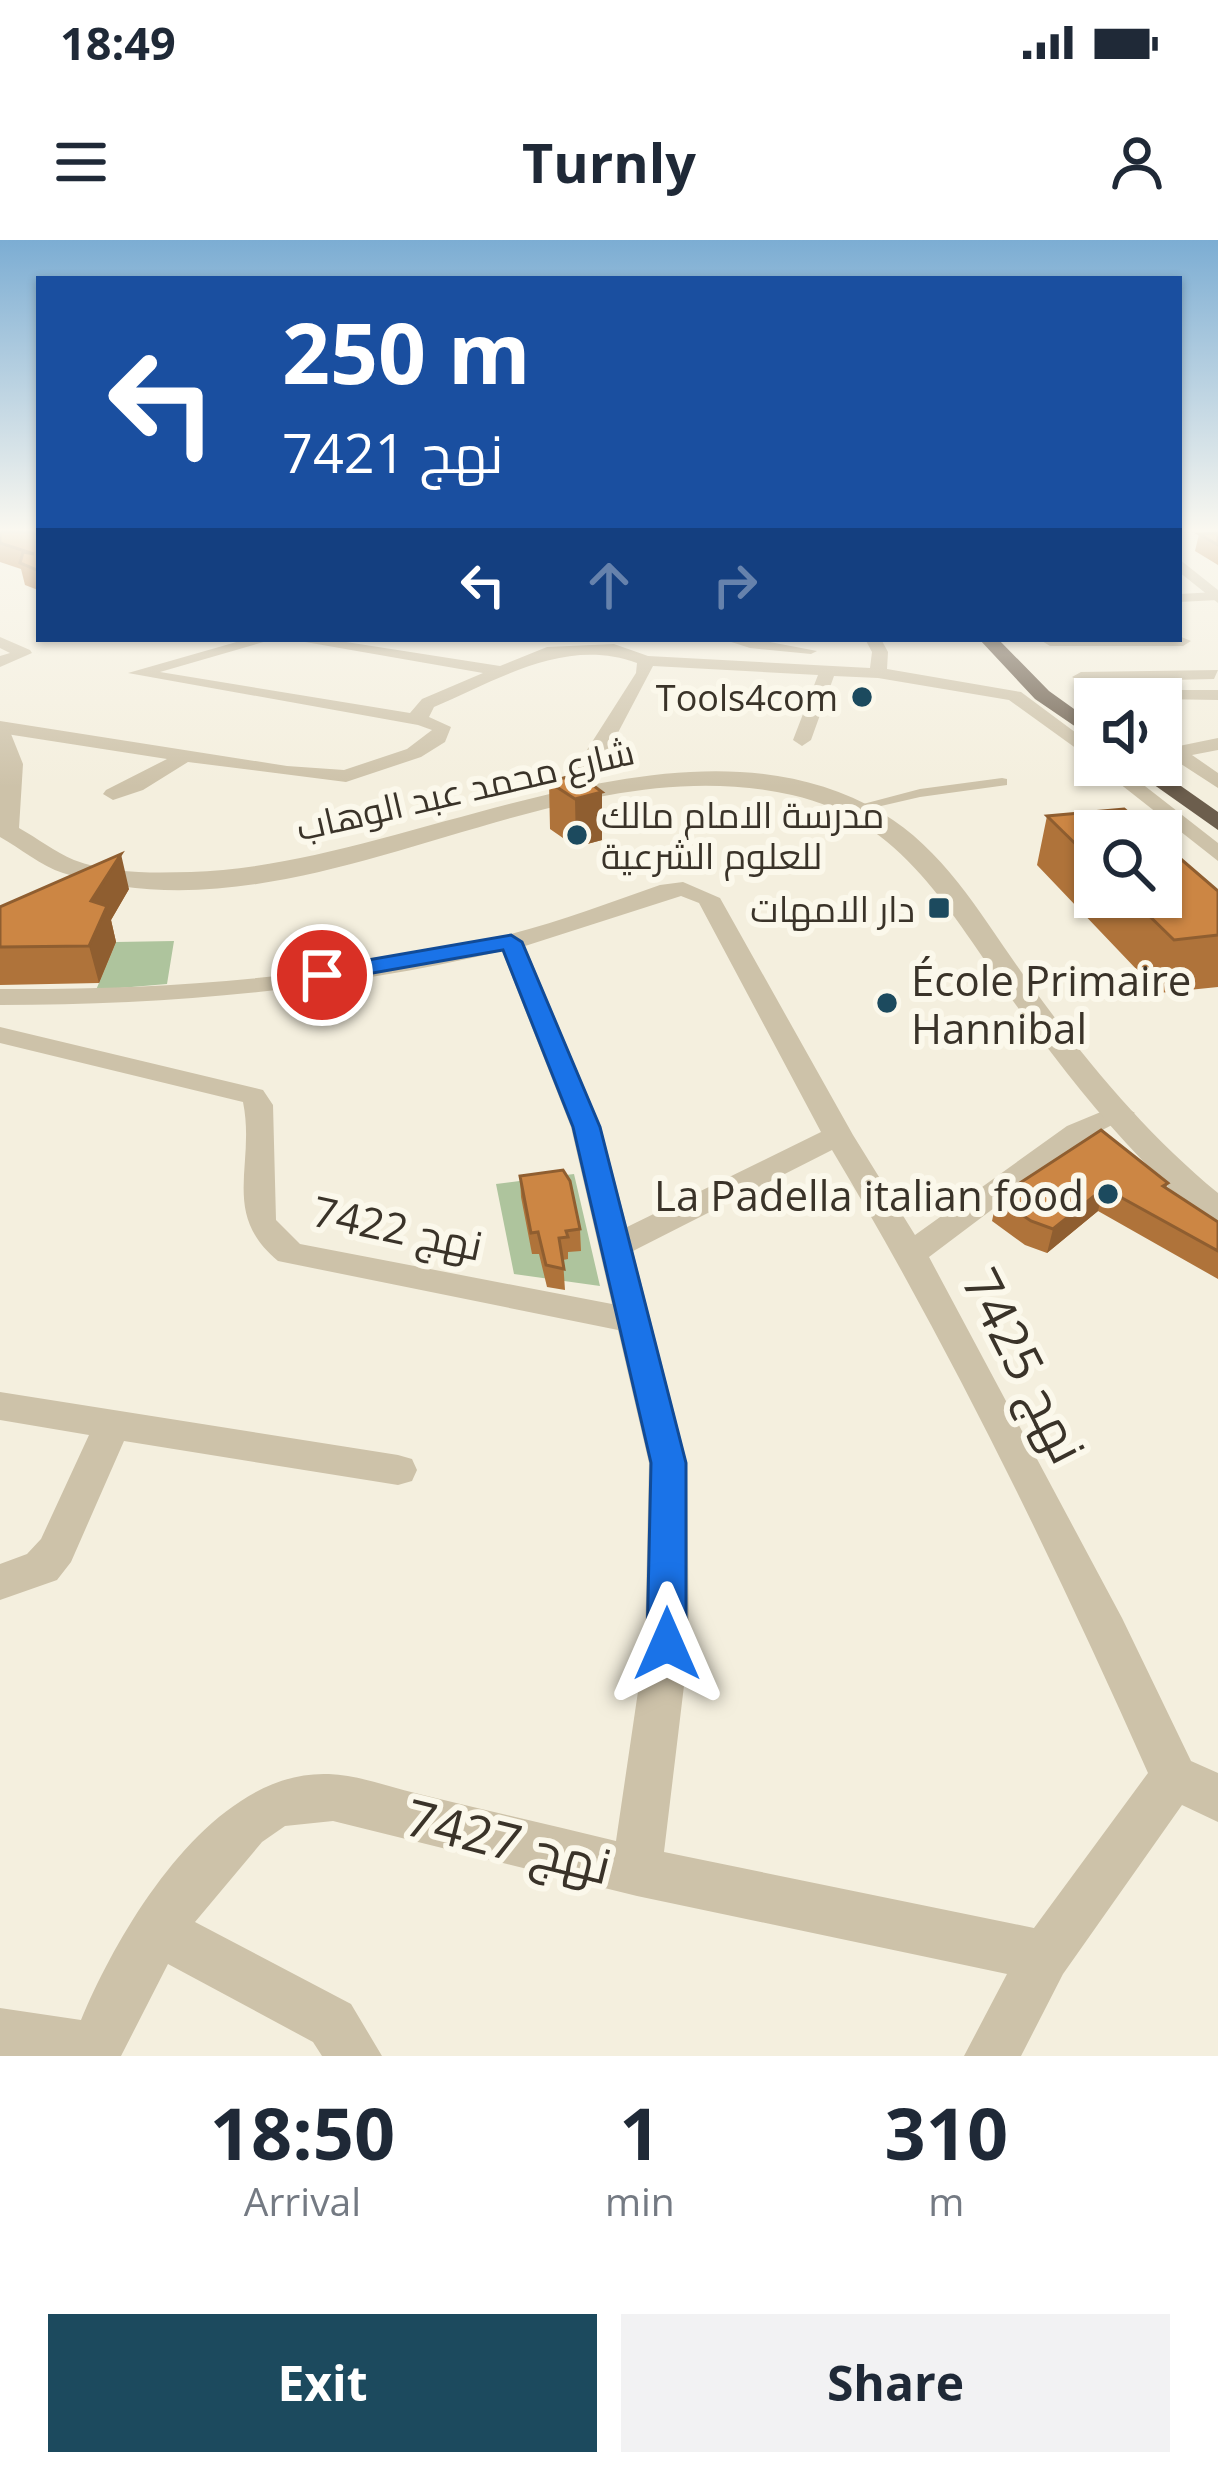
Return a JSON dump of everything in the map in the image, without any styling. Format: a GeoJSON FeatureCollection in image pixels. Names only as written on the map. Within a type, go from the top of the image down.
{"type":"FeatureCollection","features":[{"type":"Feature","properties":{"kind":"highway"},"geometry":{"type":"LineString","coordinates":[[991,642],[1042,695],[1074,719]]}},
{"type":"Feature","properties":{"kind":"highway"},"geometry":{"type":"LineString","coordinates":[[1014,642],[1074,688]]}},
{"type":"Feature","properties":{"kind":"highway"},"geometry":{"type":"LineString","coordinates":[[1182,768],[1218,804]]}},
{"type":"Feature","properties":{"kind":"highway"},"geometry":{"type":"LineString","coordinates":[[1167,786],[1218,823]]}},
{"type":"Feature","properties":{"kind":"street"},"geometry":{"type":"LineString","coordinates":[[1182,640],[1213,669]]}},
{"type":"Feature","properties":{"kind":"street"},"geometry":{"type":"LineString","coordinates":[[0,642],[24,653],[0,662]]}},
{"type":"Feature","properties":{"kind":"street"},"geometry":{"type":"LineString","coordinates":[[0,728],[346,776],[414,753],[438,738],[442,728],[421,720],[136,673],[255,642]]}},
{"type":"Feature","properties":{"kind":"street"},"geometry":{"type":"LineString","coordinates":[[315,642],[501,671]]}},
{"type":"Feature","properties":{"kind":"street"},"geometry":{"type":"LineString","coordinates":[[735,665],[752,642],[811,651]]}},
{"type":"Feature","properties":{"kind":"street"},"geometry":{"type":"LineString","coordinates":[[875,642],[880,652],[878,673]]}},
{"type":"Feature","properties":{"kind":"street"},"geometry":{"type":"LineString","coordinates":[[1051,642],[1081,677],[1213,669]]}},
{"type":"Feature","properties":{"kind":"street"},"geometry":{"type":"LineString","coordinates":[[1109,642],[1135,675]]}},
{"type":"Feature","properties":{"kind":"street"},"geometry":{"type":"LineString","coordinates":[[421,720],[419,713],[428,704],[548,652],[613,643],[646,661],[878,673],[1006,692],[1074,741]]}},
{"type":"Feature","properties":{"kind":"street"},"geometry":{"type":"LineString","coordinates":[[567,797],[644,674],[646,661]]}},
{"type":"Feature","properties":{"kind":"street"},"geometry":{"type":"LineString","coordinates":[[802,740],[828,670]]}},
{"type":"Feature","properties":{"kind":"street"},"geometry":{"type":"LineString","coordinates":[[1182,698],[1218,695]]}},
{"type":"Feature","properties":{"kind":"street"},"geometry":{"type":"LineString","coordinates":[[1182,715],[1218,713]]}},
{"type":"Feature","properties":{"kind":"street"},"geometry":{"type":"LineString","coordinates":[[0,728],[12,744],[15,760],[4,832]]}},
{"type":"Feature","properties":{"kind":"street"},"geometry":{"type":"LineString","coordinates":[[1182,750],[1218,744]]}},
{"type":"Feature","properties":{"kind":"street"},"geometry":{"type":"LineString","coordinates":[[113,794],[136,786],[184,756]]}},
{"type":"Feature","properties":{"kind":"street"},"geometry":{"type":"LineString","coordinates":[[1182,761],[1218,782]]}},
{"type":"Feature","properties":{"kind":"street"},"geometry":{"type":"LineString","coordinates":[[592,763],[628,784]]}},
{"type":"Feature","properties":{"kind":"street","name":"شارع محمد عبد الوهاب"},"geometry":{"type":"LineString","coordinates":[[4,832],[45,860],[118,879],[169,881],[267,872],[567,797],[679,778],[762,782],[856,808],[904,837],[936,873],[1040,1018],[1120,1114],[1185,1185],[1218,1211]]}},
{"type":"Feature","properties":{"kind":"street"},"geometry":{"type":"LineString","coordinates":[[856,808],[1002,782]]}},
{"type":"Feature","properties":{"kind":"street"},"geometry":{"type":"LineString","coordinates":[[1132,786],[1218,854]]}},
{"type":"Feature","properties":{"kind":"street"},"geometry":{"type":"LineString","coordinates":[[79,898],[118,879]]}},
{"type":"Feature","properties":{"kind":"street","name":"نهج 7425"},"geometry":{"type":"LineString","coordinates":[[511,942],[668,890],[683,889],[708,898],[838,1136],[911,1254],[1107,1632],[1174,1777]]}},
{"type":"Feature","properties":{"kind":"street"},"geometry":{"type":"LineString","coordinates":[[0,998],[204,989],[369,969],[511,942],[586,1127],[668,1463],[667,1644],[637,1871]]}},
{"type":"Feature","properties":{"kind":"street"},"geometry":{"type":"LineString","coordinates":[[0,1024],[35,998]]}},
{"type":"Feature","properties":{"kind":"street","name":"نهج 7422"},"geometry":{"type":"LineString","coordinates":[[0,1035],[253,1096],[259,1105],[260,1220],[269,1236],[290,1253],[630,1320]]}},
{"type":"Feature","properties":{"kind":"street"},"geometry":{"type":"LineString","coordinates":[[911,1254],[1077,1132],[1120,1114]]}},
{"type":"Feature","properties":{"kind":"street"},"geometry":{"type":"LineString","coordinates":[[614,1247],[838,1136]]}},
{"type":"Feature","properties":{"kind":"street"},"geometry":{"type":"LineString","coordinates":[[0,1406],[398,1470]]}},
{"type":"Feature","properties":{"kind":"street"},"geometry":{"type":"LineString","coordinates":[[0,1582],[42,1567],[56,1550],[112,1425]]}},
{"type":"Feature","properties":{"kind":"street"},"geometry":{"type":"LineString","coordinates":[[992,2056],[1045,1956],[1174,1777],[1218,1798]]}},
{"type":"Feature","properties":{"kind":"street","name":"نهج 7427"},"geometry":{"type":"LineString","coordinates":[[0,2035],[94,2052],[158,1931],[223,1844],[267,1809],[300,1798],[333,1797],[637,1871],[1045,1956]]}},
{"type":"Feature","properties":{"kind":"street"},"geometry":{"type":"LineString","coordinates":[[158,1931],[332,2023],[354,2056]]}},
{"type":"Feature","properties":{"kind":"green space"},"geometry":{"type":"Polygon","coordinates":[[[174,941],[167,984],[96,990],[116,942],[174,941]]]}},
{"type":"Feature","properties":{"kind":"green space"},"geometry":{"type":"Polygon","coordinates":[[[574,1174],[600,1286],[514,1274],[496,1184],[574,1174]]]}},
{"type":"Feature","properties":{"kind":"building"},"geometry":{"type":"Polygon","coordinates":[[[578,774],[602,792],[575,799],[549,782],[578,774]]]}},
{"type":"Feature","properties":{"kind":"building"},"geometry":{"type":"Polygon","coordinates":[[[1074,814],[1074,842],[1047,816],[1074,814]]]}},
{"type":"Feature","properties":{"kind":"building"},"geometry":{"type":"Polygon","coordinates":[[[121,854],[91,901],[107,906],[89,946],[0,947],[0,907],[121,854]]]}},
{"type":"Feature","properties":{"kind":"building"},"geometry":{"type":"Polygon","coordinates":[[[1182,860],[1218,891],[1218,935],[1174,940],[1151,918],[1182,918],[1182,860]]]}},
{"type":"Feature","properties":{"kind":"building"},"geometry":{"type":"Polygon","coordinates":[[[1101,1130],[1168,1183],[1163,1186],[1218,1222],[1218,1251],[1104,1188],[1053,1229],[1031,1221],[997,1198],[1101,1130]]]}},
{"type":"Feature","properties":{"kind":"building"},"geometry":{"type":"Polygon","coordinates":[[[563,1170],[570,1181],[580,1229],[566,1231],[568,1237],[559,1238],[564,1269],[546,1265],[538,1232],[531,1233],[520,1176],[563,1170]]]}},
{"type":"Feature","properties":{"kind":"place","name":"Tools4com"},"geometry":{"type":"Point","coordinates":[862,697]}},
{"type":"Feature","properties":{"kind":"place","name":"مدرسة الامام مالك للعلوم الشرعية"},"geometry":{"type":"Point","coordinates":[577,835]}},
{"type":"Feature","properties":{"kind":"place","name":"دار الامهات"},"geometry":{"type":"Point","coordinates":[939,908]}},
{"type":"Feature","properties":{"kind":"place","name":"École Primaire Hannibal"},"geometry":{"type":"Point","coordinates":[887,1003]}},
{"type":"Feature","properties":{"kind":"place","name":"La Padella italian food"},"geometry":{"type":"Point","coordinates":[1108,1194]}},
{"type":"Feature","properties":{"kind":"route"},"geometry":{"type":"LineString","coordinates":[[322,975],[511,942],[586,1127],[668,1463],[667,1644]]}}]}
